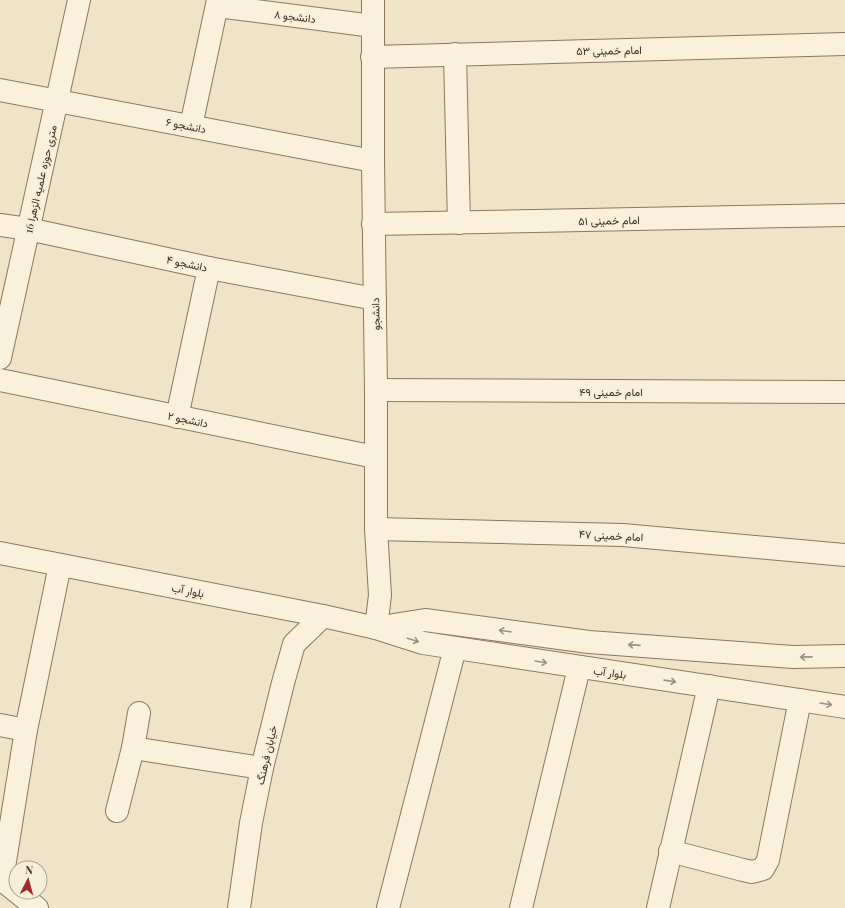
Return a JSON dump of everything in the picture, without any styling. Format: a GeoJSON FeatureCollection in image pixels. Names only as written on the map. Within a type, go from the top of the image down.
{"type":"FeatureCollection","features":[{"type":"Feature","properties":{"kind":"street","name":"16 متری حوزه علمیه الزهرا"},"geometry":{"type":"LineString","coordinates":[[0,358],[79,0]]}},
{"type":"Feature","properties":{"kind":"street","name":"دانشجو"},"geometry":{"type":"LineString","coordinates":[[373,0],[372,161],[376,390],[375,457],[376,529],[380,595],[376,628]]}},
{"type":"Feature","properties":{"kind":"street","name":"دانشجو ۸"},"geometry":{"type":"LineString","coordinates":[[217,3],[372,26]]}},
{"type":"Feature","properties":{"kind":"street"},"geometry":{"type":"LineString","coordinates":[[191,126],[217,3]]}},
{"type":"Feature","properties":{"kind":"street","name":"امام خمینی ۵۳"},"geometry":{"type":"LineString","coordinates":[[372,56],[845,44]]}},
{"type":"Feature","properties":{"kind":"street"},"geometry":{"type":"LineString","coordinates":[[455,54],[459,223]]}},
{"type":"Feature","properties":{"kind":"street","name":"دانشجو ۶"},"geometry":{"type":"LineString","coordinates":[[0,90],[372,161]]}},
{"type":"Feature","properties":{"kind":"street","name":"امام خمینی ۵۱"},"geometry":{"type":"LineString","coordinates":[[374,224],[845,215]]}},
{"type":"Feature","properties":{"kind":"street","name":"دانشجو ۴"},"geometry":{"type":"LineString","coordinates":[[0,225],[375,300]]}},
{"type":"Feature","properties":{"kind":"street"},"geometry":{"type":"LineString","coordinates":[[177,417],[209,268]]}},
{"type":"Feature","properties":{"kind":"street","name":"دانشجو ۲"},"geometry":{"type":"LineString","coordinates":[[0,380],[375,457]]}},
{"type":"Feature","properties":{"kind":"street","name":"امام خمینی ۴۹"},"geometry":{"type":"LineString","coordinates":[[376,390],[845,392]]}},
{"type":"Feature","properties":{"kind":"street","name":"امام خمینی ۴۷"},"geometry":{"type":"LineString","coordinates":[[376,529],[623,535],[845,555]]}},
{"type":"Feature","properties":{"kind":"street","name":"بلوار آب"},"geometry":{"type":"LineString","coordinates":[[0,553],[323,616],[376,628],[423,643],[579,668],[845,707]]}},
{"type":"Feature","properties":{"kind":"street"},"geometry":{"type":"LineString","coordinates":[[14,860],[26,730],[60,565]]}},
{"type":"Feature","properties":{"kind":"street","name":"خیابان فرهنگ"},"geometry":{"type":"LineString","coordinates":[[239,908],[251,824],[262,768],[294,644],[323,616]]}},
{"type":"Feature","properties":{"kind":"street","name":"بلوار آب"},"geometry":{"type":"LineString","coordinates":[[376,628],[425,620],[589,642],[793,657],[845,656]]}},
{"type":"Feature","properties":{"kind":"street"},"geometry":{"type":"LineString","coordinates":[[388,908],[455,648]]}},
{"type":"Feature","properties":{"kind":"street"},"geometry":{"type":"LineString","coordinates":[[521,908],[579,668]]}},
{"type":"Feature","properties":{"kind":"street"},"geometry":{"type":"LineString","coordinates":[[658,908],[670,851],[710,686]]}},
{"type":"Feature","properties":{"kind":"street"},"geometry":{"type":"LineString","coordinates":[[670,851],[747,871],[763,869],[768,860],[800,700]]}},
{"type":"Feature","properties":{"kind":"street"},"geometry":{"type":"LineString","coordinates":[[117,811],[133,748],[139,713]]}},
{"type":"Feature","properties":{"kind":"street"},"geometry":{"type":"LineString","coordinates":[[0,725],[26,730]]}},
{"type":"Feature","properties":{"kind":"street"},"geometry":{"type":"LineString","coordinates":[[133,748],[262,768]]}},
{"type":"Feature","properties":{"kind":"street"},"geometry":{"type":"LineString","coordinates":[[28,900],[38,908]]}}]}
